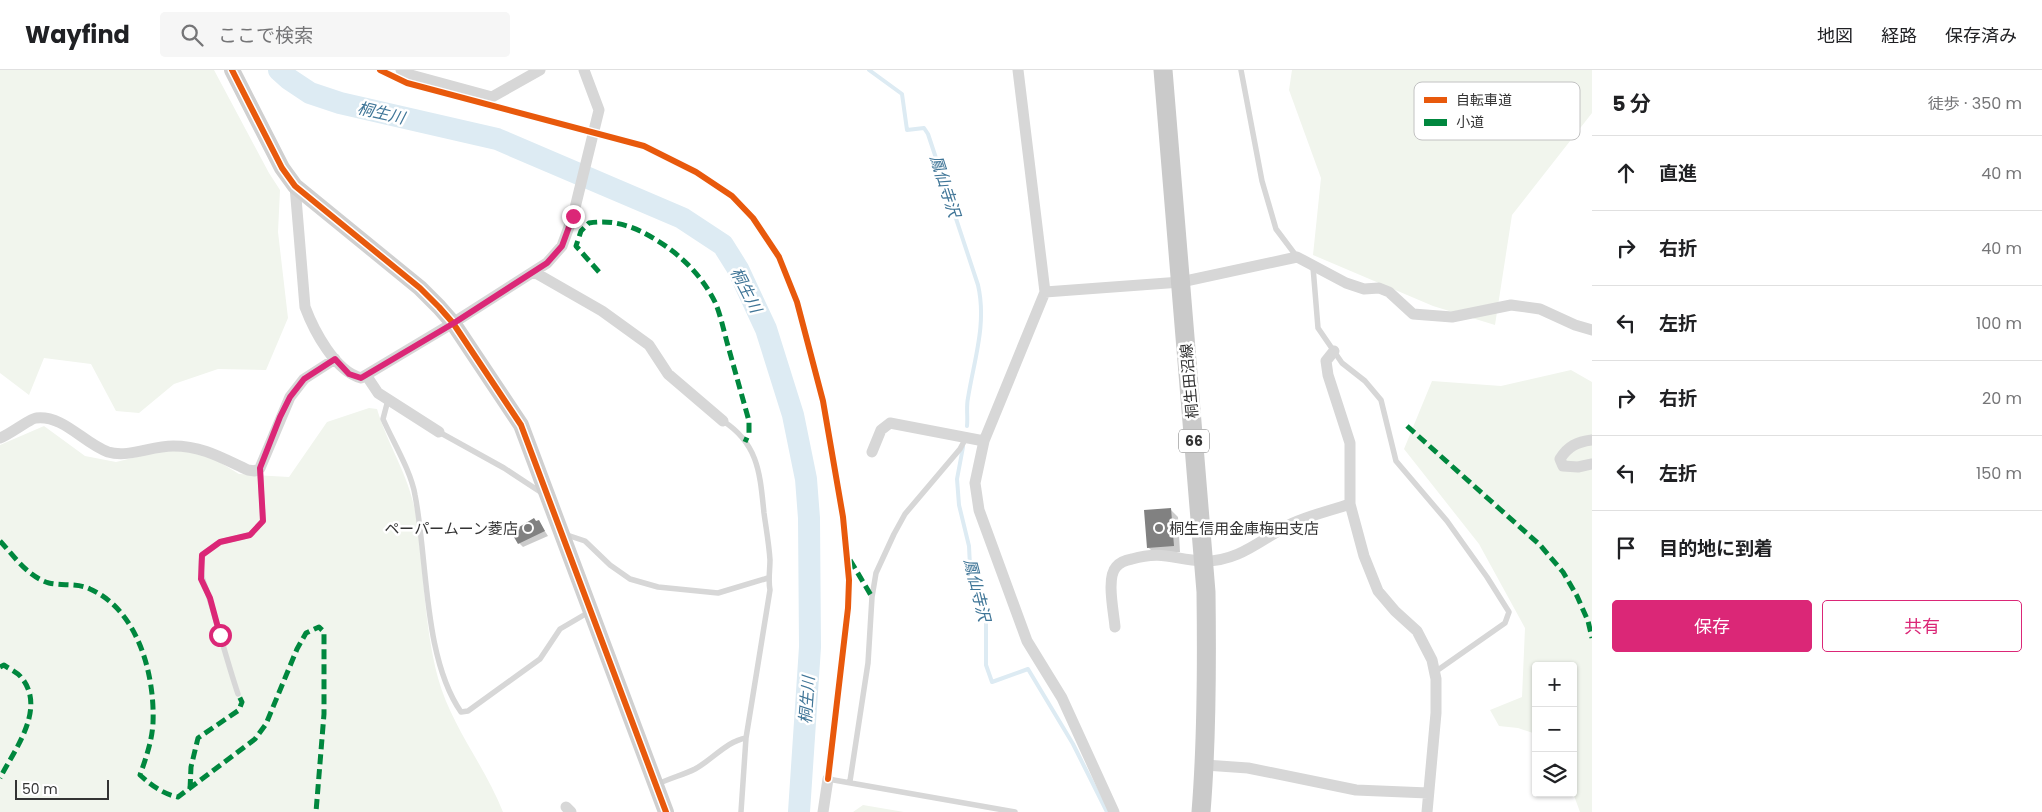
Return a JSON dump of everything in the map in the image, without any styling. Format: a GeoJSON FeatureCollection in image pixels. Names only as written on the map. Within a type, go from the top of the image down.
{"type":"FeatureCollection","features":[{"type":"Feature","properties":{"kind":"main road","name":"桐生田沼線"},"geometry":{"type":"LineString","coordinates":[[1163,70],[1204,561],[1208,678],[1205,766],[1201,812]]}},
{"type":"Feature","properties":{"kind":"street"},"geometry":{"type":"LineString","coordinates":[[232,70],[282,168],[295,186],[420,288],[454,323],[521,425],[666,812]]}},
{"type":"Feature","properties":{"kind":"street"},"geometry":{"type":"LineString","coordinates":[[401,70],[407,74],[492,97],[540,70]]}},
{"type":"Feature","properties":{"kind":"street"},"geometry":{"type":"LineString","coordinates":[[295,186],[306,307],[312,325],[335,359],[349,374],[361,378],[454,323],[534,272],[556,255],[568,233],[599,110],[584,70]]}},
{"type":"Feature","properties":{"kind":"street"},"geometry":{"type":"LineString","coordinates":[[1018,70],[1045,292],[984,441],[975,483],[979,510],[1028,641],[1062,698],[1114,812]]}},
{"type":"Feature","properties":{"kind":"street"},"geometry":{"type":"LineString","coordinates":[[1045,292],[1181,282],[1297,257],[1346,283],[1364,288],[1379,288],[1389,292],[1414,314],[1452,318],[1511,305],[1540,309],[1575,325],[1592,330]]}},
{"type":"Feature","properties":{"kind":"street"},"geometry":{"type":"LineString","coordinates":[[534,272],[602,311],[649,344],[668,374],[723,421]]}},
{"type":"Feature","properties":{"kind":"street"},"geometry":{"type":"LineString","coordinates":[[1334,351],[1326,361],[1328,375],[1350,442],[1350,504],[1364,556],[1378,591],[1417,632],[1432,660],[1435,672],[1436,714],[1426,812]]}},
{"type":"Feature","properties":{"kind":"street"},"geometry":{"type":"LineString","coordinates":[[0,438],[9,435],[34,418],[43,418],[57,421],[90,443],[108,452],[118,454],[171,446],[202,448],[248,470],[255,471],[260,468],[290,397],[304,379],[335,359]]}},
{"type":"Feature","properties":{"kind":"street"},"geometry":{"type":"LineString","coordinates":[[366,375],[378,393],[438,432]]}},
{"type":"Feature","properties":{"kind":"street"},"geometry":{"type":"LineString","coordinates":[[872,452],[881,430],[890,422],[967,436],[984,441]]}},
{"type":"Feature","properties":{"kind":"street"},"geometry":{"type":"LineString","coordinates":[[1592,440],[1578,442],[1566,450],[1560,459],[1563,466],[1578,467],[1592,464]]}},
{"type":"Feature","properties":{"kind":"street"},"geometry":{"type":"LineString","coordinates":[[1115,627],[1112,573],[1116,566],[1124,561],[1161,554],[1204,561],[1230,558],[1249,550],[1293,523],[1350,504]]}},
{"type":"Feature","properties":{"kind":"street"},"geometry":{"type":"LineString","coordinates":[[1205,766],[1248,768],[1356,790],[1428,793]]}},
{"type":"Feature","properties":{"kind":"street"},"geometry":{"type":"LineString","coordinates":[[823,812],[828,779]]}},
{"type":"Feature","properties":{"kind":"lane"},"geometry":{"type":"LineString","coordinates":[[1241,70],[1264,189],[1276,228],[1297,257]]}},
{"type":"Feature","properties":{"kind":"lane"},"geometry":{"type":"LineString","coordinates":[[1313,267],[1318,328],[1342,363],[1365,381],[1381,400],[1389,440],[1396,461],[1446,521],[1487,577],[1509,612],[1504,623],[1435,672]]}},
{"type":"Feature","properties":{"kind":"lane"},"geometry":{"type":"LineString","coordinates":[[388,400],[383,419],[411,478],[415,493],[423,545],[427,595],[441,667],[446,687],[461,712],[468,711],[540,659],[560,630],[591,611]]}},
{"type":"Feature","properties":{"kind":"lane"},"geometry":{"type":"LineString","coordinates":[[723,421],[735,429],[753,453],[759,468],[770,561],[768,578],[769,599],[746,738],[742,812]]}},
{"type":"Feature","properties":{"kind":"lane"},"geometry":{"type":"LineString","coordinates":[[438,432],[504,468],[548,496]]}},
{"type":"Feature","properties":{"kind":"lane"},"geometry":{"type":"LineString","coordinates":[[850,781],[868,664],[872,596],[876,574],[905,514],[960,449],[967,436]]}},
{"type":"Feature","properties":{"kind":"lane"},"geometry":{"type":"LineString","coordinates":[[238,694],[210,598],[201,579],[200,567],[202,555],[220,542],[250,535],[263,521],[260,468]]}},
{"type":"Feature","properties":{"kind":"lane"},"geometry":{"type":"LineString","coordinates":[[561,533],[585,541],[610,565],[630,579],[658,587],[718,593],[768,578]]}},
{"type":"Feature","properties":{"kind":"lane"},"geometry":{"type":"LineString","coordinates":[[656,784],[695,769],[730,745],[746,738]]}},
{"type":"Feature","properties":{"kind":"lane"},"geometry":{"type":"LineString","coordinates":[[828,779],[850,781],[1015,812]]}},
{"type":"Feature","properties":{"kind":"shaded area"},"geometry":{"type":"Polygon","coordinates":[[[0,70],[214,70],[280,190],[278,232],[288,318],[266,370],[218,369],[174,384],[139,413],[116,411],[91,364],[44,358],[29,395],[0,373],[0,70]]]}},
{"type":"Feature","properties":{"kind":"shaded area"},"geometry":{"type":"Polygon","coordinates":[[[1292,70],[1592,70],[1592,113],[1580,128],[1580,82],[1414,82],[1414,140],[1571,140],[1512,215],[1495,325],[1433,306],[1313,255],[1321,178],[1289,90],[1292,70]]]}},
{"type":"Feature","properties":{"kind":"shaded area"},"geometry":{"type":"Polygon","coordinates":[[[1571,370],[1592,382],[1592,812],[1580,812],[1574,797],[1577,797],[1577,662],[1532,662],[1532,733],[1518,728],[1499,726],[1490,710],[1522,697],[1525,628],[1479,544],[1404,449],[1432,381],[1501,386],[1571,370]]]}},
{"type":"Feature","properties":{"kind":"shaded area"},"geometry":{"type":"Polygon","coordinates":[[[369,408],[377,409],[413,502],[419,536],[430,638],[438,678],[451,713],[496,795],[503,812],[0,812],[0,445],[44,426],[85,456],[116,462],[190,444],[239,474],[289,477],[327,422],[369,408]]]}},
{"type":"Feature","properties":{"kind":"shaded area"},"geometry":{"type":"Polygon","coordinates":[[[863,805],[904,812],[853,812],[863,805]]]}},
{"type":"Feature","properties":{"kind":"building"},"geometry":{"type":"Polygon","coordinates":[[[1171,508],[1174,546],[1147,548],[1144,510],[1171,508]]]}},
{"type":"Feature","properties":{"kind":"building"},"geometry":{"type":"Polygon","coordinates":[[[534,518],[536,521],[539,520],[545,531],[518,544],[511,532],[534,518]]]}},
{"type":"Feature","properties":{"kind":"waterway","name":"桐生川"},"geometry":{"type":"LineString","coordinates":[[279,70],[310,93],[340,103],[497,139],[682,218],[723,245],[738,269],[766,329],[793,415],[806,479],[809,518],[810,647],[799,812]]}},
{"type":"Feature","properties":{"kind":"waterway","name":"鳳仙寺沢"},"geometry":{"type":"LineString","coordinates":[[869,70],[902,94],[907,130],[924,128],[928,134],[978,285],[981,314],[980,328],[967,401],[967,426]]}},
{"type":"Feature","properties":{"kind":"waterway","name":"鳳仙寺沢"},"geometry":{"type":"LineString","coordinates":[[963,447],[957,479],[959,505],[969,546],[970,566],[986,621],[986,665],[992,682],[1028,669],[1073,744],[1107,812]]}},
{"type":"Feature","properties":{"kind":"marked path"},"geometry":{"type":"LineString","coordinates":[[599,272],[576,246],[581,231],[589,223],[608,222],[625,225],[650,236],[675,253],[698,275],[715,302],[721,318],[749,421],[749,433],[745,442]]}},
{"type":"Feature","properties":{"kind":"marked path"},"geometry":{"type":"LineString","coordinates":[[1407,426],[1540,545],[1563,572],[1577,596],[1588,621],[1592,638]]}},
{"type":"Feature","properties":{"kind":"marked path"},"geometry":{"type":"LineString","coordinates":[[0,541],[34,576],[49,583],[75,585],[90,589],[107,599],[132,628],[147,665],[153,704],[151,736],[140,775],[158,789],[173,796],[178,797],[255,739],[266,724],[297,649],[306,633],[319,627],[324,632],[324,714],[316,812]]}},
{"type":"Feature","properties":{"kind":"marked path"},"geometry":{"type":"LineString","coordinates":[[850,560],[872,597]]}},
{"type":"Feature","properties":{"kind":"marked path"},"geometry":{"type":"LineString","coordinates":[[0,667],[4,665],[21,677],[28,689],[31,702],[26,728],[0,778]]}},
{"type":"Feature","properties":{"kind":"marked path"},"geometry":{"type":"LineString","coordinates":[[190,789],[191,767],[198,738],[239,710],[242,702],[238,694]]}},
{"type":"Feature","properties":{"kind":"cycle path"},"geometry":{"type":"LineString","coordinates":[[232,70],[282,168],[295,186],[420,288],[439,307],[453,323],[521,425],[666,812]]}},
{"type":"Feature","properties":{"kind":"cycle path"},"geometry":{"type":"LineString","coordinates":[[380,70],[407,83],[644,146],[696,172],[732,196],[753,218],[779,257],[797,302],[823,401],[843,517],[849,580],[848,608],[828,779]]}},
{"type":"Feature","properties":{"kind":"place","name":"ペーパームーン菱店"},"geometry":{"type":"Point","coordinates":[528,528]}},
{"type":"Feature","properties":{"kind":"place","name":"桐生信用金庫梅田支店"},"geometry":{"type":"Point","coordinates":[1159,528]}},
{"type":"Feature","properties":{"kind":"route"},"geometry":{"type":"LineString","coordinates":[[220,635],[210,598],[201,579],[202,555],[220,542],[250,535],[263,521],[260,468],[280,417],[290,397],[304,379],[335,359],[349,374],[361,378],[454,323],[534,272],[556,255],[568,233],[573,216]]}}]}
